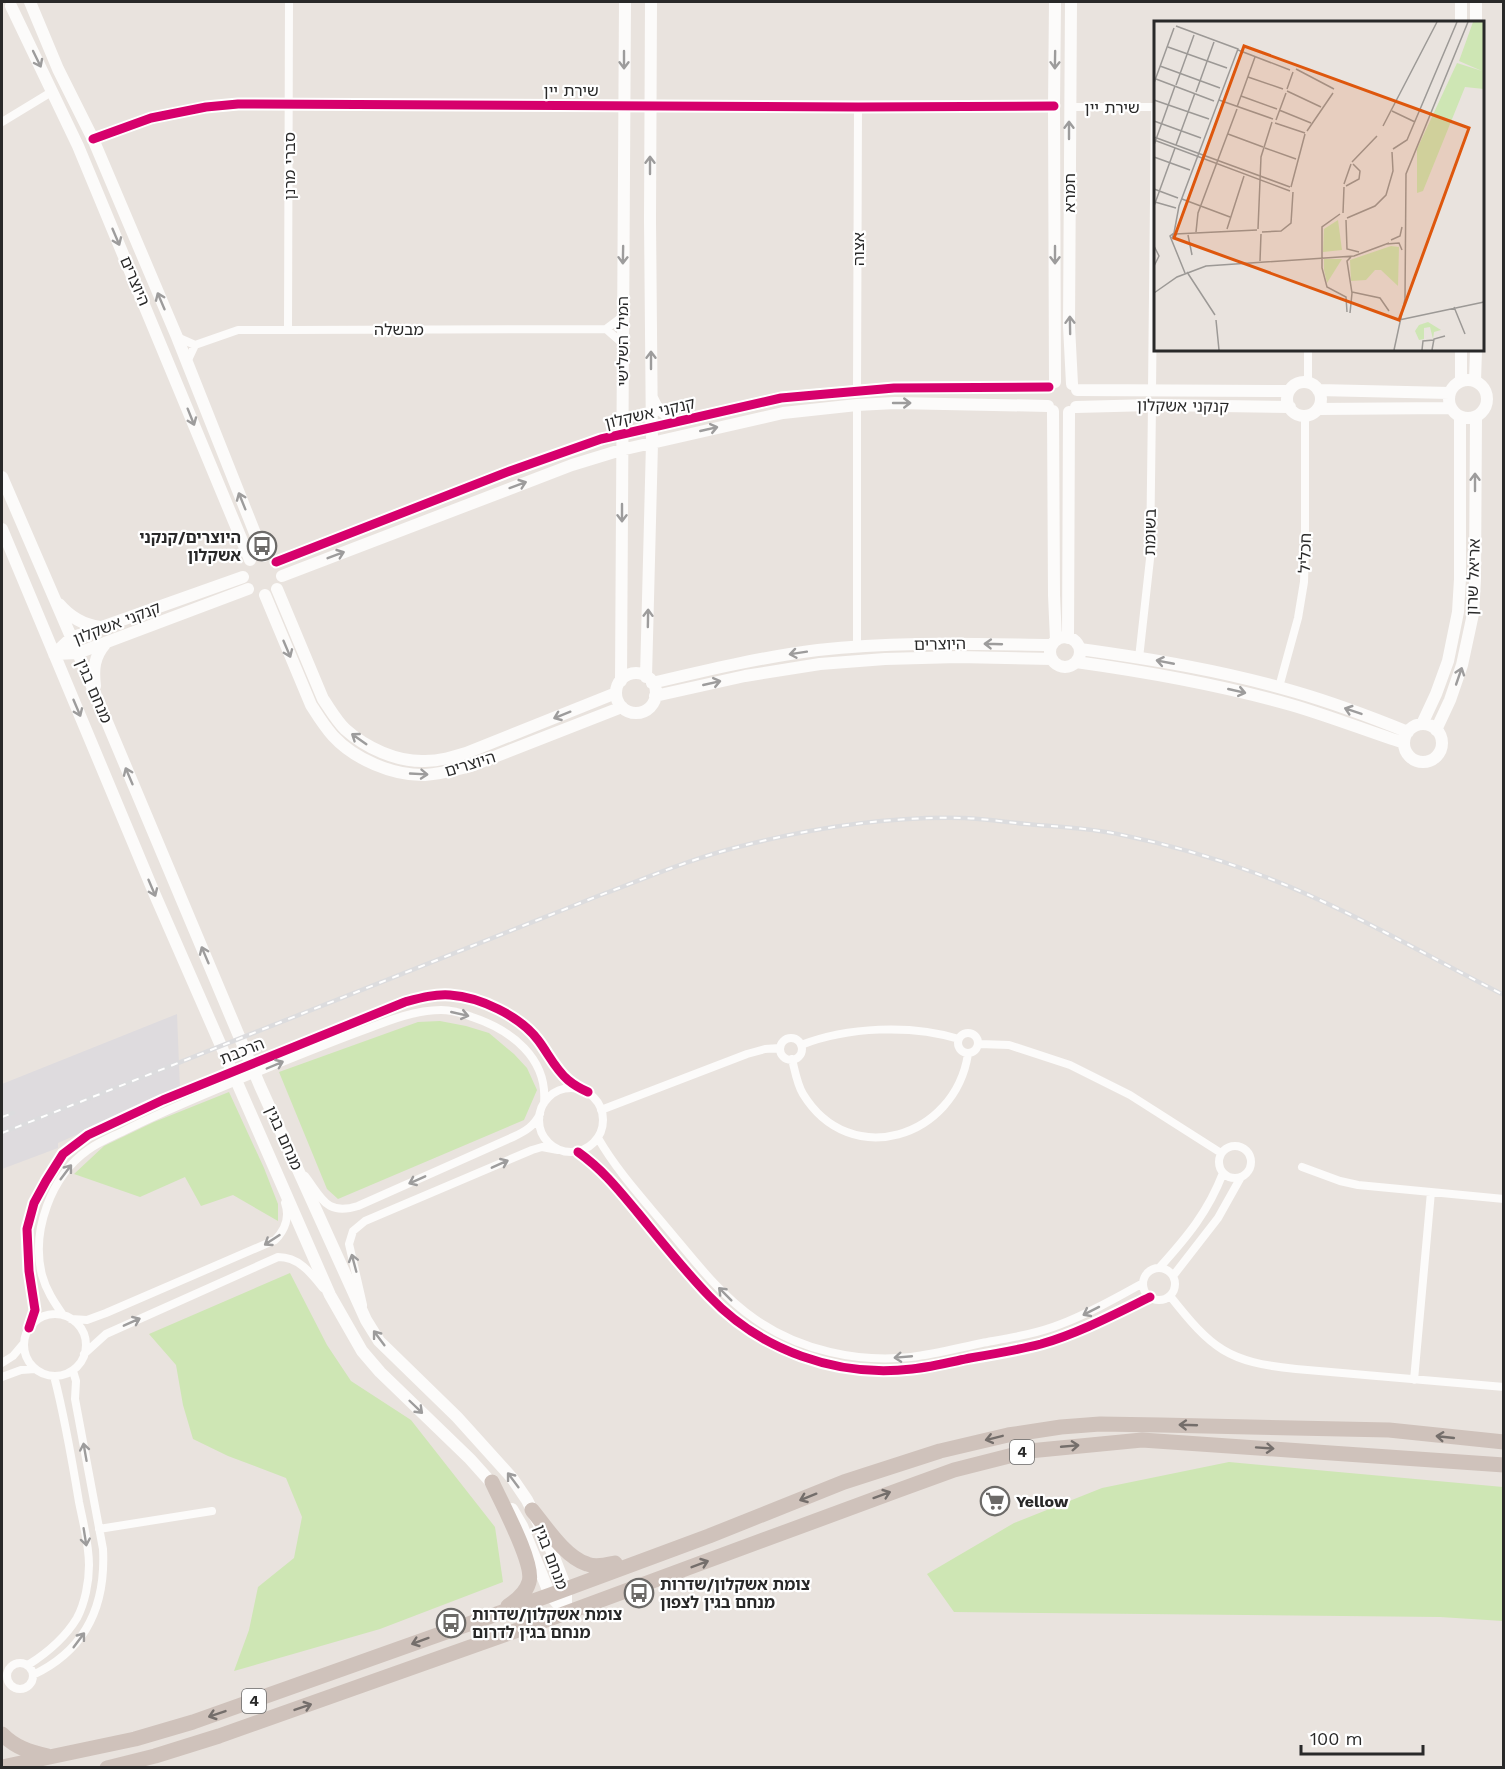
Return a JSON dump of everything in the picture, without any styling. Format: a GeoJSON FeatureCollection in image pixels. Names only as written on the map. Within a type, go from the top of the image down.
{"type":"FeatureCollection","features":[{"type":"Feature","properties":{"kind":"highway","name":"4"},"geometry":{"type":"LineString","coordinates":[[6,1767],[135,1739],[193,1722],[550,1595],[844,1482],[940,1451],[1008,1435],[1100,1424],[1389,1430],[1503,1442]]}},
{"type":"Feature","properties":{"kind":"highway","name":"4"},"geometry":{"type":"LineString","coordinates":[[106,1767],[156,1756],[219,1736],[566,1613],[954,1470],[1029,1450],[1142,1440],[1503,1465]]}},
{"type":"Feature","properties":{"kind":"highway"},"geometry":{"type":"LineString","coordinates":[[492,1482],[531,1573],[529,1584],[519,1598],[495,1614]]}},
{"type":"Feature","properties":{"kind":"highway"},"geometry":{"type":"LineString","coordinates":[[532,1510],[560,1544],[576,1559],[588,1565],[601,1566],[668,1551]]}},
{"type":"Feature","properties":{"kind":"highway"},"geometry":{"type":"LineString","coordinates":[[2,1734],[10,1743],[28,1752],[54,1757]]}},
{"type":"Feature","properties":{"kind":"street"},"geometry":{"type":"LineString","coordinates":[[6,4],[26,2]]}},
{"type":"Feature","properties":{"kind":"street","name":"היוצרים"},"geometry":{"type":"LineString","coordinates":[[30,2],[58,69],[93,139],[187,362],[264,556]]}},
{"type":"Feature","properties":{"kind":"street","name":"סברי מרנן"},"geometry":{"type":"LineString","coordinates":[[288,330],[289,2]]}},
{"type":"Feature","properties":{"kind":"street","name":"המיל השלישי"},"geometry":{"type":"LineString","coordinates":[[618,687],[623,434],[625,2]]}},
{"type":"Feature","properties":{"kind":"street","name":"המיל השלישי"},"geometry":{"type":"LineString","coordinates":[[649,680],[652,463],[651,2]]}},
{"type":"Feature","properties":{"kind":"street","name":"חמרא"},"geometry":{"type":"LineString","coordinates":[[1052,385],[1055,2]]}},
{"type":"Feature","properties":{"kind":"street","name":"חמרא"},"geometry":{"type":"LineString","coordinates":[[1071,2],[1069,326],[1074,387]]}},
{"type":"Feature","properties":{"kind":"street"},"geometry":{"type":"LineString","coordinates":[[1461,2],[1461,21]]}},
{"type":"Feature","properties":{"kind":"street"},"geometry":{"type":"LineString","coordinates":[[1476,2],[1476,21]]}},
{"type":"Feature","properties":{"kind":"street","name":"היוצרים"},"geometry":{"type":"LineString","coordinates":[[6,4],[53,91],[250,560]]}},
{"type":"Feature","properties":{"kind":"street"},"geometry":{"type":"LineString","coordinates":[[2,122],[53,91]]}},
{"type":"Feature","properties":{"kind":"street","name":"שירת יין"},"geometry":{"type":"LineString","coordinates":[[93,139],[151,118],[238,104],[1054,106]]}},
{"type":"Feature","properties":{"kind":"street","name":"שירת יין"},"geometry":{"type":"LineString","coordinates":[[1069,107],[1154,106]]}},
{"type":"Feature","properties":{"kind":"street","name":"אצוה"},"geometry":{"type":"LineString","coordinates":[[857,391],[858,107]]}},
{"type":"Feature","properties":{"kind":"street"},"geometry":{"type":"LineString","coordinates":[[1152,390],[1154,201]]}},
{"type":"Feature","properties":{"kind":"street"},"geometry":{"type":"LineString","coordinates":[[622,317],[606,329],[622,343]]}},
{"type":"Feature","properties":{"kind":"street","name":"מבשלה"},"geometry":{"type":"LineString","coordinates":[[195,345],[238,330],[606,329]]}},
{"type":"Feature","properties":{"kind":"street"},"geometry":{"type":"LineString","coordinates":[[177,338],[195,345],[187,362]]}},
{"type":"Feature","properties":{"kind":"street"},"geometry":{"type":"LineString","coordinates":[[1308,351],[1313,387],[1321,400],[1318,409]]}},
{"type":"Feature","properties":{"kind":"street"},"geometry":{"type":"LineString","coordinates":[[1461,351],[1461,381]]}},
{"type":"Feature","properties":{"kind":"street"},"geometry":{"type":"LineString","coordinates":[[1475,381],[1476,351]]}},
{"type":"Feature","properties":{"kind":"street"},"geometry":{"type":"LineString","coordinates":[[1059,641],[1054,595],[1051,408],[1046,396],[1052,385],[1064,381],[1074,387],[1079,398],[1072,409],[1059,641],[1050,652],[1052,659],[1059,666],[1070,667],[1079,659],[1080,649],[1076,642],[1059,641]]}},
{"type":"Feature","properties":{"kind":"street"},"geometry":{"type":"LineString","coordinates":[[1461,381],[1475,381],[1483,387],[1488,399],[1486,408],[1476,417],[1467,419],[1460,417],[1451,408],[1450,393],[1461,381]]}},
{"type":"Feature","properties":{"kind":"street"},"geometry":{"type":"LineString","coordinates":[[1450,393],[1313,387],[1297,384],[1289,391],[1287,399],[1290,408],[1305,416],[1318,409],[1451,408]]}},
{"type":"Feature","properties":{"kind":"street","name":"קנקני אשקלון"},"geometry":{"type":"LineString","coordinates":[[276,562],[510,471],[601,439],[675,422],[781,398],[894,388],[1052,385]]}},
{"type":"Feature","properties":{"kind":"street","name":"קנקני אשקלון"},"geometry":{"type":"LineString","coordinates":[[1074,387],[1289,391]]}},
{"type":"Feature","properties":{"kind":"street"},"geometry":{"type":"LineString","coordinates":[[651,396],[656,406],[675,422]]}},
{"type":"Feature","properties":{"kind":"street","name":"קנקני אשקלון"},"geometry":{"type":"LineString","coordinates":[[282,576],[496,493],[602,456],[678,436],[783,413],[895,403],[1051,408]]}},
{"type":"Feature","properties":{"kind":"street"},"geometry":{"type":"LineString","coordinates":[[601,439],[616,421],[622,405]]}},
{"type":"Feature","properties":{"kind":"street"},"geometry":{"type":"LineString","coordinates":[[857,405],[857,647]]}},
{"type":"Feature","properties":{"kind":"street","name":"קנקני אשקלון"},"geometry":{"type":"LineString","coordinates":[[1072,409],[1152,405],[1290,408]]}},
{"type":"Feature","properties":{"kind":"street","name":"בשומת"},"geometry":{"type":"LineString","coordinates":[[1139,658],[1150,559],[1152,405]]}},
{"type":"Feature","properties":{"kind":"street"},"geometry":{"type":"LineString","coordinates":[[1051,408],[1061,414],[1072,409]]}},
{"type":"Feature","properties":{"kind":"street","name":"חכליל"},"geometry":{"type":"LineString","coordinates":[[1279,687],[1298,618],[1304,582],[1305,416]]}},
{"type":"Feature","properties":{"kind":"street","name":"אריאל שרון"},"geometry":{"type":"LineString","coordinates":[[1422,724],[1448,661],[1458,612],[1460,417]]}},
{"type":"Feature","properties":{"kind":"street","name":"אריאל שרון"},"geometry":{"type":"LineString","coordinates":[[1436,730],[1450,700],[1462,665],[1473,614],[1476,417]]}},
{"type":"Feature","properties":{"kind":"street"},"geometry":{"type":"LineString","coordinates":[[652,463],[678,436]]}},
{"type":"Feature","properties":{"kind":"street"},"geometry":{"type":"LineString","coordinates":[[602,456],[613,465],[622,480]]}},
{"type":"Feature","properties":{"kind":"street","name":"מנחם בגין"},"geometry":{"type":"LineString","coordinates":[[2,477],[260,1086],[366,1320],[380,1341],[457,1417],[512,1478],[527,1500],[550,1547],[566,1588],[566,1613]]}},
{"type":"Feature","properties":{"kind":"street","name":"מנחם בגין"},"geometry":{"type":"LineString","coordinates":[[2,529],[155,895],[330,1295],[362,1352],[470,1459],[509,1504],[522,1526],[550,1595],[566,1613]]}},
{"type":"Feature","properties":{"kind":"street"},"geometry":{"type":"LineString","coordinates":[[256,556],[264,556],[273,559],[281,568],[280,585],[265,595],[254,594],[248,589],[243,570],[256,556]]}},
{"type":"Feature","properties":{"kind":"street","name":"קנקני אשקלון"},"geometry":{"type":"LineString","coordinates":[[54,654],[71,638],[243,577]]}},
{"type":"Feature","properties":{"kind":"street","name":"קנקני אשקלון"},"geometry":{"type":"LineString","coordinates":[[54,654],[78,653],[248,589]]}},
{"type":"Feature","properties":{"kind":"street","name":"היוצרים"},"geometry":{"type":"LineString","coordinates":[[277,589],[323,699],[332,713],[344,728],[360,741],[378,751],[402,759],[423,761],[444,759],[466,753],[618,687]]}},
{"type":"Feature","properties":{"kind":"street","name":"היוצרים"},"geometry":{"type":"LineString","coordinates":[[265,595],[311,705],[321,721],[334,737],[352,752],[373,763],[399,772],[423,775],[447,773],[471,766],[622,707]]}},
{"type":"Feature","properties":{"kind":"street"},"geometry":{"type":"LineString","coordinates":[[55,599],[77,620],[90,626],[101,627]]}},
{"type":"Feature","properties":{"kind":"street","name":"היוצרים"},"geometry":{"type":"LineString","coordinates":[[649,680],[818,650],[957,643],[1059,641]]}},
{"type":"Feature","properties":{"kind":"street"},"geometry":{"type":"LineString","coordinates":[[99,704],[95,685],[95,660],[99,650],[106,643]]}},
{"type":"Feature","properties":{"kind":"street"},"geometry":{"type":"LineString","coordinates":[[1080,649],[1139,658],[1279,687],[1377,720],[1406,737]]}},
{"type":"Feature","properties":{"kind":"street","name":"היוצרים"},"geometry":{"type":"LineString","coordinates":[[655,696],[745,676],[820,664],[958,657],[1052,659]]}},
{"type":"Feature","properties":{"kind":"street"},"geometry":{"type":"LineString","coordinates":[[1076,663],[1131,670],[1258,696],[1406,737]]}},
{"type":"Feature","properties":{"kind":"street"},"geometry":{"type":"LineString","coordinates":[[640,674],[649,680],[655,691],[651,706],[644,711],[631,712],[622,707],[616,698],[618,687],[624,677],[640,674]]}},
{"type":"Feature","properties":{"kind":"street"},"geometry":{"type":"LineString","coordinates":[[1422,724],[1436,730],[1442,740],[1437,757],[1420,762],[1413,759],[1405,749],[1406,737],[1416,726],[1422,724]]}},
{"type":"Feature","properties":{"kind":"street","name":"הרכבת"},"geometry":{"type":"LineString","coordinates":[[29,1328],[35,1310],[29,1271],[27,1229],[34,1203],[46,1181],[63,1154],[88,1135],[163,1100],[405,1002],[428,996],[451,995],[481,1002],[524,1025],[538,1039],[557,1069],[568,1081],[588,1092]]}},
{"type":"Feature","properties":{"kind":"street","name":"הרכבת"},"geometry":{"type":"LineString","coordinates":[[67,1317],[48,1292],[40,1263],[42,1225],[48,1202],[73,1163],[88,1150],[150,1118],[344,1037],[417,1012],[442,1010],[461,1013],[484,1021],[509,1034],[537,1065],[544,1085],[544,1103]]}},
{"type":"Feature","properties":{"kind":"street"},"geometry":{"type":"LineString","coordinates":[[801,1045],[828,1036],[877,1031],[929,1032],[959,1039]]}},
{"type":"Feature","properties":{"kind":"street"},"geometry":{"type":"LineString","coordinates":[[965,1033],[973,1034],[979,1044],[975,1051],[964,1053],[959,1047],[959,1039],[965,1033]]}},
{"type":"Feature","properties":{"kind":"street"},"geometry":{"type":"LineString","coordinates":[[789,1038],[795,1039],[801,1045],[798,1057],[792,1059],[783,1056],[780,1048],[783,1041],[789,1038]]}},
{"type":"Feature","properties":{"kind":"street"},"geometry":{"type":"LineString","coordinates":[[979,1044],[1009,1045],[1070,1065],[1130,1095],[1221,1154]]}},
{"type":"Feature","properties":{"kind":"street"},"geometry":{"type":"LineString","coordinates":[[601,1110],[747,1054],[780,1048]]}},
{"type":"Feature","properties":{"kind":"street"},"geometry":{"type":"LineString","coordinates":[[792,1059],[796,1080],[802,1093],[823,1117],[834,1126],[847,1132],[876,1138],[906,1133],[932,1119],[943,1109],[963,1076],[968,1054]]}},
{"type":"Feature","properties":{"kind":"street"},"geometry":{"type":"LineString","coordinates":[[296,1165],[327,1204],[337,1210],[347,1209],[528,1130],[536,1122],[544,1103],[558,1090],[568,1088],[588,1092],[601,1110],[603,1127],[598,1138],[589,1147],[578,1152],[542,1148],[532,1150],[357,1226],[350,1237],[349,1244],[366,1320]]}},
{"type":"Feature","properties":{"kind":"street"},"geometry":{"type":"LineString","coordinates":[[540,1114],[539,1125],[542,1135],[558,1150]]}},
{"type":"Feature","properties":{"kind":"street"},"geometry":{"type":"LineString","coordinates":[[598,1138],[612,1161],[733,1302],[756,1320],[810,1347],[863,1358],[911,1357],[1037,1332],[1059,1325],[1143,1283]]}},
{"type":"Feature","properties":{"kind":"street"},"geometry":{"type":"LineString","coordinates":[[1236,1145],[1247,1150],[1251,1156],[1250,1169],[1241,1177],[1228,1177],[1223,1173],[1218,1161],[1221,1154],[1229,1146],[1236,1145]]}},
{"type":"Feature","properties":{"kind":"street"},"geometry":{"type":"LineString","coordinates":[[578,1152],[604,1173],[679,1262],[725,1312],[774,1345],[815,1361],[871,1370],[912,1369],[939,1365],[1041,1344],[1090,1326],[1150,1297]]}},
{"type":"Feature","properties":{"kind":"street"},"geometry":{"type":"LineString","coordinates":[[1302,1167],[1358,1185],[1503,1199]]}},
{"type":"Feature","properties":{"kind":"street"},"geometry":{"type":"LineString","coordinates":[[2,1363],[13,1356],[24,1342],[29,1328],[44,1316],[53,1314],[87,1320],[275,1240],[281,1234],[286,1222],[287,1209],[274,1168]]}},
{"type":"Feature","properties":{"kind":"street"},"geometry":{"type":"LineString","coordinates":[[1160,1268],[1182,1243],[1206,1209],[1223,1173]]}},
{"type":"Feature","properties":{"kind":"street"},"geometry":{"type":"LineString","coordinates":[[1173,1276],[1218,1218],[1241,1177]]}},
{"type":"Feature","properties":{"kind":"street"},"geometry":{"type":"LineString","coordinates":[[1414,1380],[1431,1192]]}},
{"type":"Feature","properties":{"kind":"street"},"geometry":{"type":"LineString","coordinates":[[84,1354],[106,1334],[278,1257],[285,1257],[302,1264],[330,1295]]}},
{"type":"Feature","properties":{"kind":"street"},"geometry":{"type":"LineString","coordinates":[[1160,1268],[1166,1269],[1173,1276],[1175,1285],[1170,1296],[1158,1300],[1150,1297],[1144,1290],[1143,1283],[1148,1272],[1160,1268]]}},
{"type":"Feature","properties":{"kind":"street"},"geometry":{"type":"LineString","coordinates":[[1170,1296],[1195,1327],[1212,1343],[1247,1361],[1275,1367],[1503,1387]]}},
{"type":"Feature","properties":{"kind":"street"},"geometry":{"type":"LineString","coordinates":[[24,1342],[25,1353],[35,1369],[54,1376],[73,1371],[80,1363],[86,1344],[79,1326],[67,1317]]}},
{"type":"Feature","properties":{"kind":"street"},"geometry":{"type":"LineString","coordinates":[[2,1377],[21,1370],[35,1369]]}},
{"type":"Feature","properties":{"kind":"street"},"geometry":{"type":"LineString","coordinates":[[33,1675],[60,1660],[87,1629],[95,1612],[102,1584],[104,1567],[99,1529],[75,1399],[76,1381],[73,1371]]}},
{"type":"Feature","properties":{"kind":"street"},"geometry":{"type":"LineString","coordinates":[[28,1665],[58,1642],[78,1617],[88,1580],[89,1563],[80,1506],[54,1376]]}},
{"type":"Feature","properties":{"kind":"street"},"geometry":{"type":"LineString","coordinates":[[99,1529],[212,1510]]}},
{"type":"Feature","properties":{"kind":"street"},"geometry":{"type":"LineString","coordinates":[[21,1662],[28,1665],[33,1671],[32,1682],[25,1688],[15,1688],[8,1680],[8,1670],[11,1666],[21,1662]]}},
{"type":"Feature","properties":{"kind":"shaded area"},"geometry":{"type":"Polygon","coordinates":[[[177,1014],[180,1089],[58,1143],[58,1148],[2,1169],[2,1084],[177,1014]]]}},
{"type":"Feature","properties":{"kind":"green space"},"geometry":{"type":"Polygon","coordinates":[[[440,1021],[489,1033],[527,1068],[537,1090],[524,1120],[338,1199],[327,1189],[279,1072],[418,1022],[440,1021]]]}},
{"type":"Feature","properties":{"kind":"green space"},"geometry":{"type":"Polygon","coordinates":[[[229,1092],[278,1204],[278,1221],[233,1195],[201,1206],[185,1177],[140,1197],[74,1174],[104,1146],[154,1122],[229,1092]]]}},
{"type":"Feature","properties":{"kind":"green space"},"geometry":{"type":"Polygon","coordinates":[[[290,1273],[327,1345],[351,1381],[411,1420],[495,1527],[503,1582],[380,1629],[234,1671],[249,1630],[258,1587],[294,1558],[302,1517],[286,1478],[228,1456],[193,1439],[183,1405],[176,1365],[149,1334],[290,1273]]]}},
{"type":"Feature","properties":{"kind":"green space"},"geometry":{"type":"Polygon","coordinates":[[[1229,1462],[1503,1487],[1503,1621],[1440,1617],[954,1612],[927,1574],[1014,1523],[1102,1488],[1229,1462]]]}},
{"type":"Feature","properties":{"kind":"railway"},"geometry":{"type":"LineString","coordinates":[[2,1133],[685,863],[766,840],[879,821],[965,818],[1074,828],[1122,835],[1189,851],[1255,873],[1319,900],[1504,995]]}},
{"type":"Feature","properties":{"kind":"railway"},"geometry":{"type":"LineString","coordinates":[[2,1117],[13,1113]]}},
{"type":"Feature","properties":{"kind":"cycle path"},"geometry":{"type":"LineString","coordinates":[[93,139],[151,118],[206,107],[238,104],[1054,106]]}},
{"type":"Feature","properties":{"kind":"cycle path"},"geometry":{"type":"LineString","coordinates":[[276,562],[510,471],[601,439],[781,398],[894,388],[1049,387]]}},
{"type":"Feature","properties":{"kind":"cycle path"},"geometry":{"type":"LineString","coordinates":[[29,1328],[35,1310],[29,1271],[27,1229],[34,1203],[46,1181],[63,1154],[88,1135],[163,1100],[405,1002],[444,995],[462,997],[486,1004],[521,1023],[538,1040],[563,1076],[588,1092]]}},
{"type":"Feature","properties":{"kind":"cycle path"},"geometry":{"type":"LineString","coordinates":[[578,1152],[610,1180],[691,1276],[729,1315],[776,1345],[828,1364],[884,1371],[912,1369],[1015,1350],[1069,1334],[1150,1297]]}},
{"type":"Feature","properties":{"kind":"place","name":"היוצרים/קנקני אשקלון"},"geometry":{"type":"Point","coordinates":[262,546]}},
{"type":"Feature","properties":{"kind":"place","name":"Yellow"},"geometry":{"type":"Point","coordinates":[995,1501]}},
{"type":"Feature","properties":{"kind":"place","name":"צומת אשקלון/שדרות מנחם בגין לצפון"},"geometry":{"type":"Point","coordinates":[639,1593]}},
{"type":"Feature","properties":{"kind":"place","name":"צומת אשקלון/שדרות מנחם בגין לדרום"},"geometry":{"type":"Point","coordinates":[451,1623]}}]}
